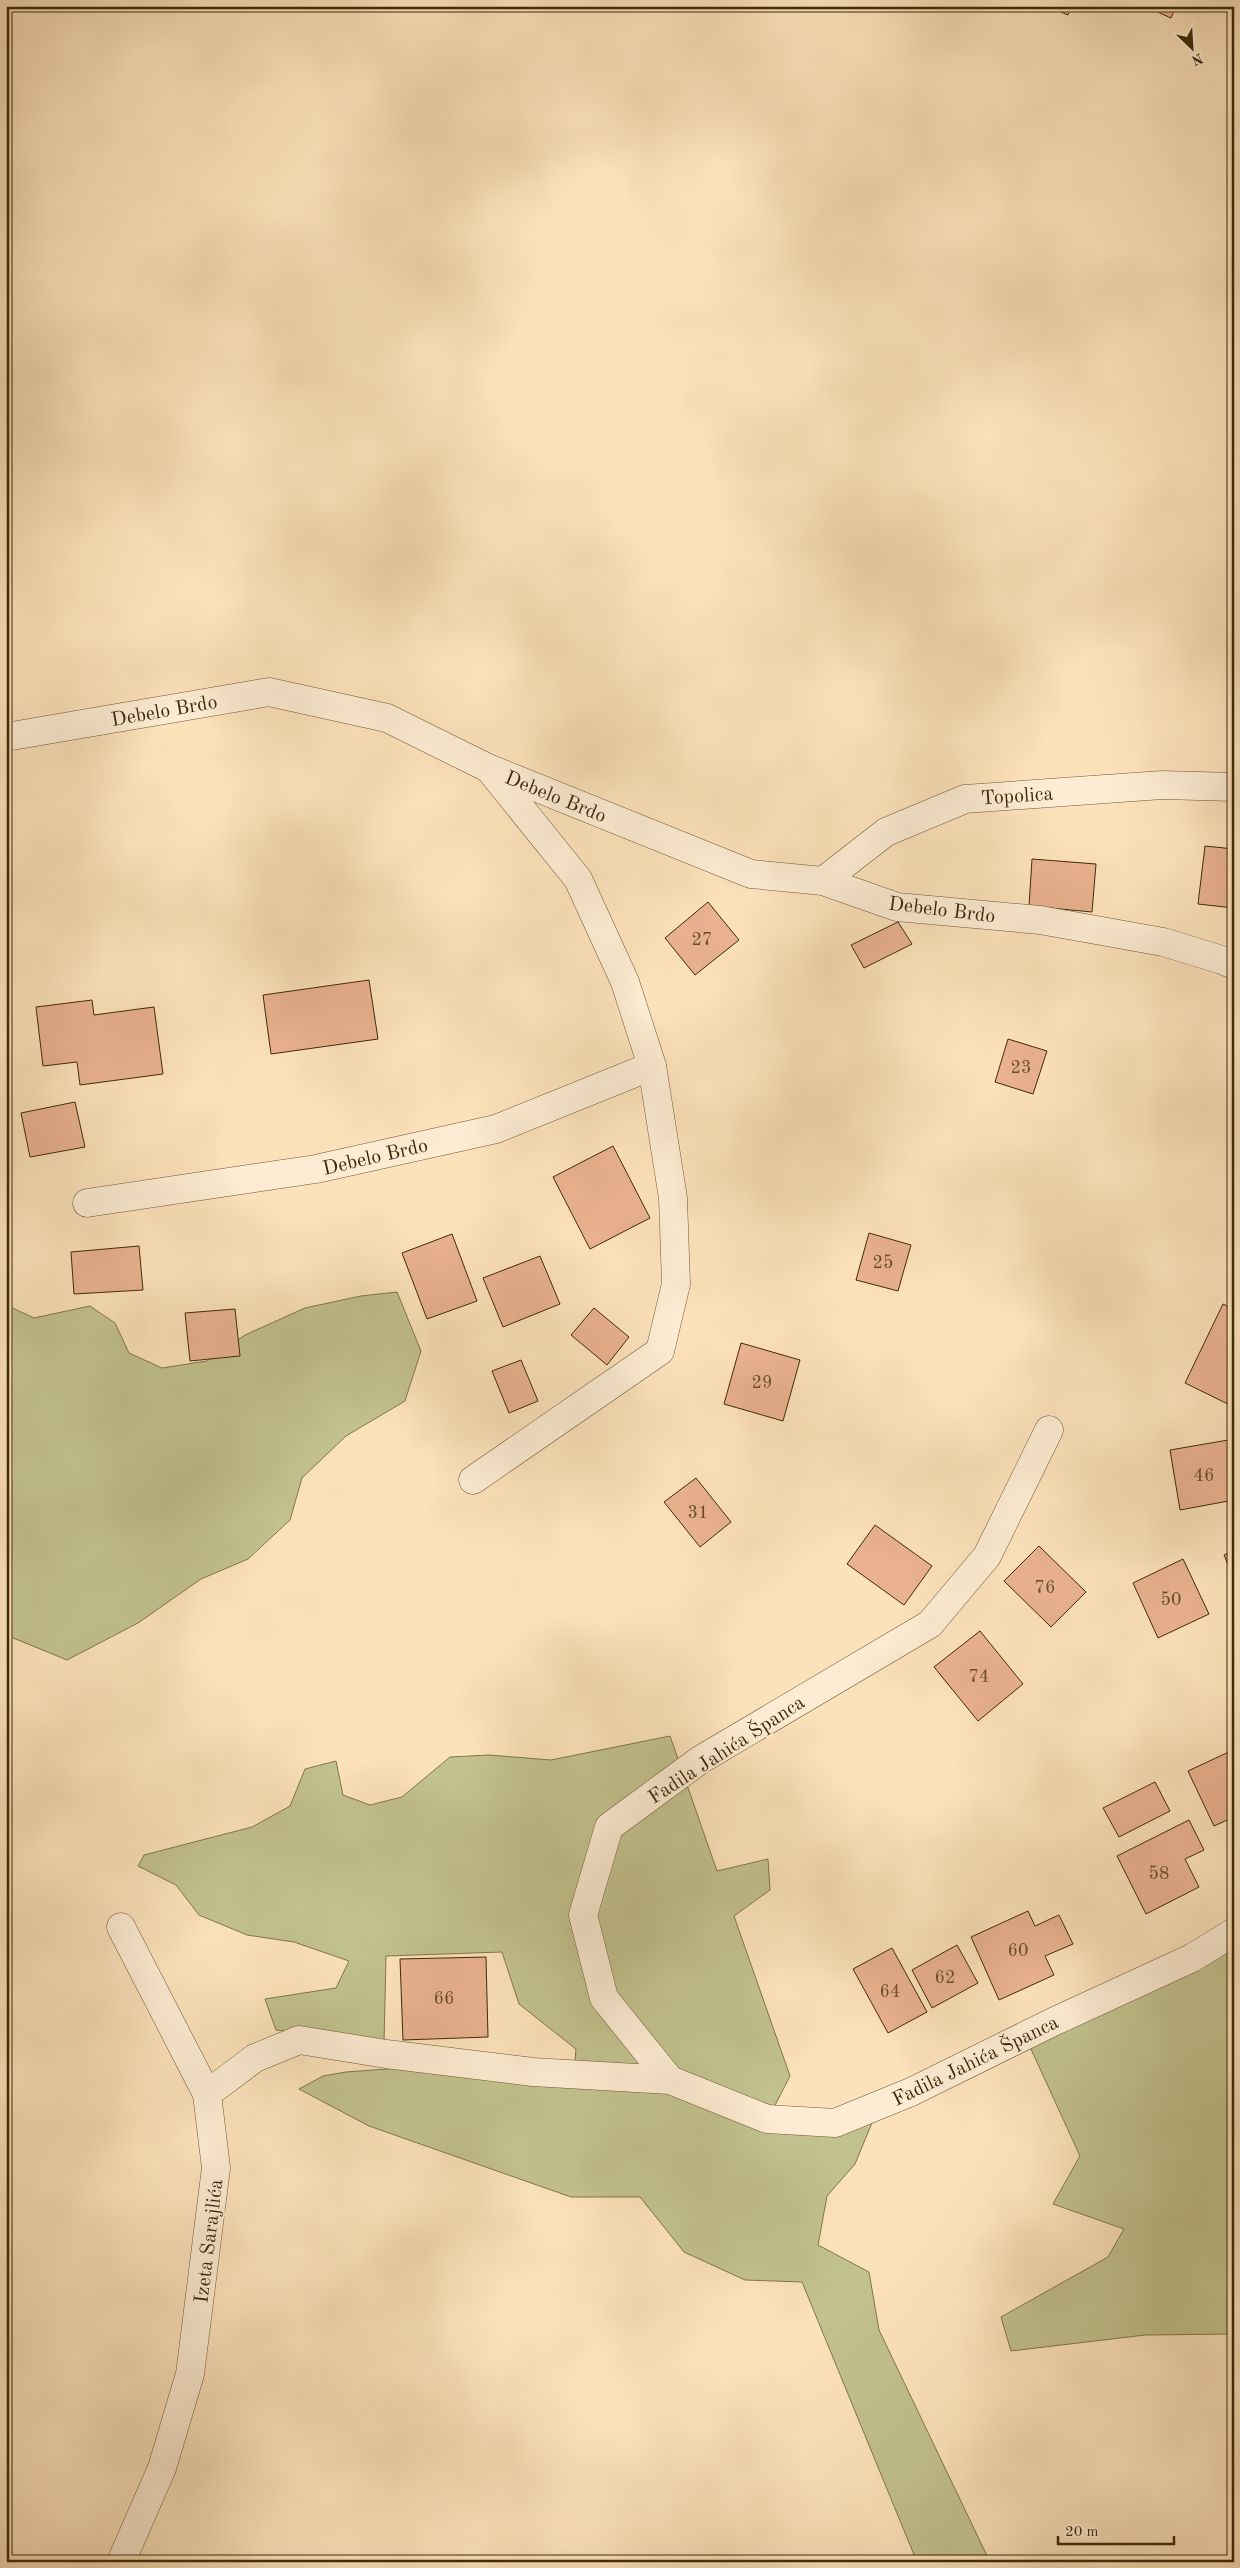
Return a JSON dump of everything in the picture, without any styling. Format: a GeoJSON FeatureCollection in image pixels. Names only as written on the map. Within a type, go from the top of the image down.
{"type":"FeatureCollection","features":[{"type":"Feature","properties":{"kind":"street","name":"Debelo Brdo"},"geometry":{"type":"LineString","coordinates":[[6,738],[269,692],[388,718],[488,768],[751,874],[823,881],[897,907],[1050,922],[1163,942],[1234,965]]}},
{"type":"Feature","properties":{"kind":"street","name":"Debelo Brdo"},"geometry":{"type":"LineString","coordinates":[[473,1480],[660,1351],[676,1284],[673,1198],[652,1066],[625,982],[578,879],[488,768]]}},
{"type":"Feature","properties":{"kind":"street","name":"Topolica"},"geometry":{"type":"LineString","coordinates":[[823,881],[886,832],[965,799],[1162,785],[1234,787]]}},
{"type":"Feature","properties":{"kind":"street","name":"Debelo Brdo"},"geometry":{"type":"LineString","coordinates":[[87,1203],[316,1169],[496,1129],[652,1066]]}},
{"type":"Feature","properties":{"kind":"street","name":"Fadila Jahića Španca"},"geometry":{"type":"LineString","coordinates":[[1049,1430],[987,1556],[930,1624],[700,1760],[609,1827],[583,1915],[604,1998],[670,2080],[767,2119],[836,2123],[911,2092],[1055,2021],[1192,1958],[1234,1932]]}},
{"type":"Feature","properties":{"kind":"street","name":"Izeta Sarajlića"},"geometry":{"type":"LineString","coordinates":[[121,1927],[207,2094],[216,2168],[190,2374],[162,2468],[121,2562]]}},
{"type":"Feature","properties":{"kind":"street"},"geometry":{"type":"LineString","coordinates":[[207,2094],[255,2058],[299,2040],[386,2054],[533,2072],[670,2080]]}},
{"type":"Feature","properties":{"kind":"green space"},"geometry":{"type":"Polygon","coordinates":[[[397,1292],[421,1351],[405,1401],[346,1436],[302,1478],[290,1520],[248,1559],[201,1579],[138,1623],[67,1660],[6,1635],[6,1305],[34,1318],[90,1306],[115,1323],[129,1353],[162,1368],[207,1361],[245,1335],[305,1308],[361,1296],[397,1292]]]}},
{"type":"Feature","properties":{"kind":"green space"},"geometry":{"type":"Polygon","coordinates":[[[670,1736],[717,1871],[768,1859],[770,1890],[734,1916],[790,2076],[768,2119],[879,2106],[855,2164],[827,2196],[818,2245],[869,2272],[879,2330],[990,2562],[917,2562],[802,2282],[745,2280],[684,2252],[640,2197],[571,2197],[369,2126],[299,2089],[323,2076],[346,2072],[428,2066],[573,2087],[576,2049],[519,2004],[502,1952],[386,1956],[384,2043],[276,2030],[265,1999],[336,1988],[349,1961],[294,1942],[247,1935],[199,1915],[176,1885],[138,1866],[144,1855],[252,1827],[290,1806],[305,1769],[336,1761],[343,1795],[370,1805],[402,1797],[450,1757],[489,1755],[551,1760],[670,1736]]]}},
{"type":"Feature","properties":{"kind":"green space"},"geometry":{"type":"Polygon","coordinates":[[[1234,1932],[1234,2334],[1145,2335],[1011,2351],[1001,2317],[1108,2257],[1124,2229],[1053,2204],[1080,2156],[1025,2036],[1234,1932]]]}},
{"type":"Feature","properties":{"kind":"building"},"geometry":{"type":"Polygon","coordinates":[[[1046,6],[1071,6],[1068,15],[1046,6]]]}},
{"type":"Feature","properties":{"kind":"building"},"geometry":{"type":"Polygon","coordinates":[[[1144,6],[1176,6],[1171,18],[1144,6]]]}},
{"type":"Feature","properties":{"kind":"building"},"geometry":{"type":"Polygon","coordinates":[[[1207,6],[1234,6],[1234,14],[1207,6]]]}},
{"type":"Feature","properties":{"kind":"building"},"geometry":{"type":"Polygon","coordinates":[[[1205,846],[1234,849],[1234,908],[1198,904],[1205,846]]]}},
{"type":"Feature","properties":{"kind":"building"},"geometry":{"type":"Polygon","coordinates":[[[1032,859],[1096,864],[1092,912],[1029,906],[1032,859]]]}},
{"type":"Feature","properties":{"kind":"building"},"geometry":{"type":"Polygon","coordinates":[[[708,902],[739,940],[695,975],[665,938],[708,902]]]}},
{"type":"Feature","properties":{"kind":"building"},"geometry":{"type":"Polygon","coordinates":[[[898,922],[912,944],[864,968],[851,945],[898,922]]]}},
{"type":"Feature","properties":{"kind":"building"},"geometry":{"type":"Polygon","coordinates":[[[369,980],[378,1039],[271,1054],[263,995],[369,980]]]}},
{"type":"Feature","properties":{"kind":"building"},"geometry":{"type":"Polygon","coordinates":[[[92,1000],[94,1015],[154,1007],[163,1074],[80,1085],[77,1062],[43,1066],[36,1007],[92,1000]]]}},
{"type":"Feature","properties":{"kind":"building"},"geometry":{"type":"Polygon","coordinates":[[[1008,1039],[1047,1051],[1033,1094],[995,1082],[1008,1039]]]}},
{"type":"Feature","properties":{"kind":"building"},"geometry":{"type":"Polygon","coordinates":[[[75,1102],[85,1147],[30,1157],[21,1113],[75,1102]]]}},
{"type":"Feature","properties":{"kind":"building"},"geometry":{"type":"Polygon","coordinates":[[[613,1146],[650,1218],[590,1249],[553,1177],[613,1146]]]}},
{"type":"Feature","properties":{"kind":"building"},"geometry":{"type":"Polygon","coordinates":[[[869,1233],[911,1245],[898,1291],[856,1280],[869,1233]]]}},
{"type":"Feature","properties":{"kind":"building"},"geometry":{"type":"Polygon","coordinates":[[[452,1234],[477,1301],[427,1319],[402,1253],[452,1234]]]}},
{"type":"Feature","properties":{"kind":"building"},"geometry":{"type":"Polygon","coordinates":[[[139,1246],[143,1290],[74,1294],[71,1252],[139,1246]]]}},
{"type":"Feature","properties":{"kind":"building"},"geometry":{"type":"Polygon","coordinates":[[[540,1256],[560,1304],[503,1327],[483,1278],[540,1256]]]}},
{"type":"Feature","properties":{"kind":"building"},"geometry":{"type":"Polygon","coordinates":[[[1223,1304],[1234,1309],[1234,1407],[1185,1383],[1223,1304]]]}},
{"type":"Feature","properties":{"kind":"building"},"geometry":{"type":"Polygon","coordinates":[[[594,1308],[629,1337],[607,1365],[571,1335],[594,1308]]]}},
{"type":"Feature","properties":{"kind":"building"},"geometry":{"type":"Polygon","coordinates":[[[235,1309],[240,1356],[190,1361],[185,1313],[235,1309]]]}},
{"type":"Feature","properties":{"kind":"building"},"geometry":{"type":"Polygon","coordinates":[[[741,1343],[800,1360],[783,1421],[724,1404],[741,1343]]]}},
{"type":"Feature","properties":{"kind":"building"},"geometry":{"type":"Polygon","coordinates":[[[521,1360],[538,1401],[509,1413],[492,1371],[521,1360]]]}},
{"type":"Feature","properties":{"kind":"building"},"geometry":{"type":"Polygon","coordinates":[[[1234,1439],[1234,1500],[1180,1510],[1170,1450],[1234,1439]]]}},
{"type":"Feature","properties":{"kind":"building"},"geometry":{"type":"Polygon","coordinates":[[[696,1478],[731,1522],[700,1547],[664,1502],[696,1478]]]}},
{"type":"Feature","properties":{"kind":"building"},"geometry":{"type":"Polygon","coordinates":[[[875,1525],[932,1566],[904,1605],[847,1564],[875,1525]]]}},
{"type":"Feature","properties":{"kind":"building"},"geometry":{"type":"Polygon","coordinates":[[[1039,1546],[1086,1592],[1051,1627],[1004,1581],[1039,1546]]]}},
{"type":"Feature","properties":{"kind":"building"},"geometry":{"type":"Polygon","coordinates":[[[1234,1551],[1234,1578],[1224,1555],[1234,1551]]]}},
{"type":"Feature","properties":{"kind":"building"},"geometry":{"type":"Polygon","coordinates":[[[1183,1559],[1209,1614],[1158,1638],[1133,1583],[1183,1559]]]}},
{"type":"Feature","properties":{"kind":"building"},"geometry":{"type":"Polygon","coordinates":[[[980,1631],[1023,1684],[978,1721],[934,1667],[980,1631]]]}},
{"type":"Feature","properties":{"kind":"building"},"geometry":{"type":"Polygon","coordinates":[[[1233,1750],[1234,1817],[1214,1826],[1188,1771],[1233,1750]]]}},
{"type":"Feature","properties":{"kind":"building"},"geometry":{"type":"Polygon","coordinates":[[[1155,1782],[1170,1811],[1119,1837],[1103,1808],[1155,1782]]]}},
{"type":"Feature","properties":{"kind":"building"},"geometry":{"type":"Polygon","coordinates":[[[1189,1820],[1204,1850],[1185,1859],[1199,1887],[1146,1914],[1117,1856],[1189,1820]]]}},
{"type":"Feature","properties":{"kind":"building"},"geometry":{"type":"Polygon","coordinates":[[[1028,1911],[1035,1926],[1059,1915],[1073,1944],[1045,1956],[1054,1975],[999,2000],[971,1937],[1028,1911]]]}},
{"type":"Feature","properties":{"kind":"building"},"geometry":{"type":"Polygon","coordinates":[[[957,1945],[978,1983],[932,2008],[912,1970],[957,1945]]]}},
{"type":"Feature","properties":{"kind":"building"},"geometry":{"type":"Polygon","coordinates":[[[892,1948],[927,2012],[888,2033],[853,1969],[892,1948]]]}},
{"type":"Feature","properties":{"kind":"building"},"geometry":{"type":"Polygon","coordinates":[[[486,1957],[488,2037],[403,2040],[400,1959],[486,1957]]]}}]}
